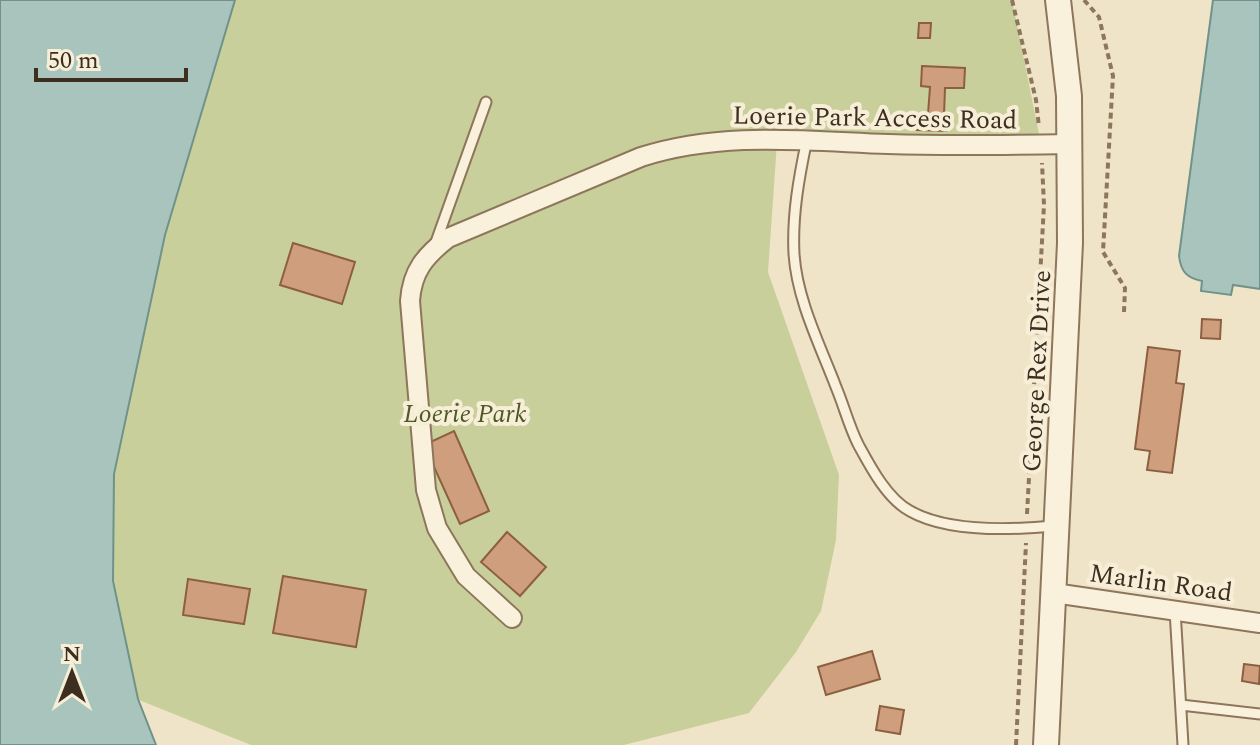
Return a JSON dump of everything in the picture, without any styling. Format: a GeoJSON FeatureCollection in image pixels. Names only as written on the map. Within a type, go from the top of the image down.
{"type":"FeatureCollection","features":[{"type":"Feature","properties":{"kind":"street","name":"George Rex Drive"},"geometry":{"type":"LineString","coordinates":[[1046,745],[1070,243],[1071,144],[1066,58],[1058,0]]}},
{"type":"Feature","properties":{"kind":"street","name":"Loerie Park Access Road"},"geometry":{"type":"LineString","coordinates":[[512,618],[466,576],[437,528],[426,490],[410,301],[411,283],[420,265],[434,249],[448,238],[641,157],[709,141],[808,138],[930,145],[1071,144]]}},
{"type":"Feature","properties":{"kind":"street","name":"Marlin Road"},"geometry":{"type":"LineString","coordinates":[[1054,593],[1260,623]]}},
{"type":"Feature","properties":{"kind":"lane"},"geometry":{"type":"LineString","coordinates":[[434,249],[486,102]]}},
{"type":"Feature","properties":{"kind":"lane"},"geometry":{"type":"LineString","coordinates":[[808,138],[797,183],[794,256],[805,304],[858,443],[890,495],[907,510],[933,521],[1026,528],[1057,526]]}},
{"type":"Feature","properties":{"kind":"lane"},"geometry":{"type":"LineString","coordinates":[[1175,610],[1183,745]]}},
{"type":"Feature","properties":{"kind":"lane"},"geometry":{"type":"LineString","coordinates":[[1181,705],[1260,714]]}},
{"type":"Feature","properties":{"kind":"path"},"geometry":{"type":"LineString","coordinates":[[1012,0],[1036,100],[1044,205],[1016,745]]}},
{"type":"Feature","properties":{"kind":"path"},"geometry":{"type":"LineString","coordinates":[[1084,0],[1099,17],[1113,76],[1103,252],[1125,288],[1124,312]]}},
{"type":"Feature","properties":{"kind":"green space","name":"Loerie Park"},"geometry":{"type":"Polygon","coordinates":[[[0,0],[1012,0],[1041,144],[778,128],[768,272],[839,475],[836,540],[821,611],[796,652],[749,713],[624,745],[251,745],[139,700],[156,745],[0,745],[0,0]]]}},
{"type":"Feature","properties":{"kind":"water"},"geometry":{"type":"Polygon","coordinates":[[[0,0],[235,0],[165,235],[114,474],[113,581],[138,699],[156,745],[0,745],[0,0]]]}},
{"type":"Feature","properties":{"kind":"water"},"geometry":{"type":"Polygon","coordinates":[[[1213,0],[1260,0],[1260,289],[1233,285],[1231,295],[1201,291],[1202,281],[1186,273],[1179,256],[1213,0]]]}},
{"type":"Feature","properties":{"kind":"building"},"geometry":{"type":"Polygon","coordinates":[[[919,23],[931,23],[930,38],[918,38],[919,23]]]}},
{"type":"Feature","properties":{"kind":"building"},"geometry":{"type":"Polygon","coordinates":[[[922,66],[965,68],[964,88],[945,88],[947,131],[917,130],[918,114],[928,114],[930,87],[921,86],[922,66]]]}},
{"type":"Feature","properties":{"kind":"building"},"geometry":{"type":"Polygon","coordinates":[[[293,243],[355,262],[342,304],[280,285],[293,243]]]}},
{"type":"Feature","properties":{"kind":"building"},"geometry":{"type":"Polygon","coordinates":[[[1202,319],[1221,320],[1220,339],[1201,338],[1202,319]]]}},
{"type":"Feature","properties":{"kind":"building"},"geometry":{"type":"Polygon","coordinates":[[[1148,347],[1180,351],[1176,383],[1184,384],[1172,473],[1147,470],[1150,451],[1135,449],[1148,347]]]}},
{"type":"Feature","properties":{"kind":"building"},"geometry":{"type":"Polygon","coordinates":[[[454,431],[489,511],[460,524],[424,445],[454,431]]]}},
{"type":"Feature","properties":{"kind":"building"},"geometry":{"type":"Polygon","coordinates":[[[507,532],[546,567],[520,596],[481,562],[507,532]]]}},
{"type":"Feature","properties":{"kind":"building"},"geometry":{"type":"Polygon","coordinates":[[[283,576],[366,590],[356,647],[273,633],[283,576]]]}},
{"type":"Feature","properties":{"kind":"building"},"geometry":{"type":"Polygon","coordinates":[[[188,579],[250,589],[244,624],[183,615],[188,579]]]}},
{"type":"Feature","properties":{"kind":"building"},"geometry":{"type":"Polygon","coordinates":[[[872,651],[880,679],[826,695],[818,667],[872,651]]]}},
{"type":"Feature","properties":{"kind":"building"},"geometry":{"type":"Polygon","coordinates":[[[1244,664],[1260,666],[1259,684],[1242,681],[1244,664]]]}},
{"type":"Feature","properties":{"kind":"building"},"geometry":{"type":"Polygon","coordinates":[[[880,706],[904,710],[900,734],[876,730],[880,706]]]}}]}
